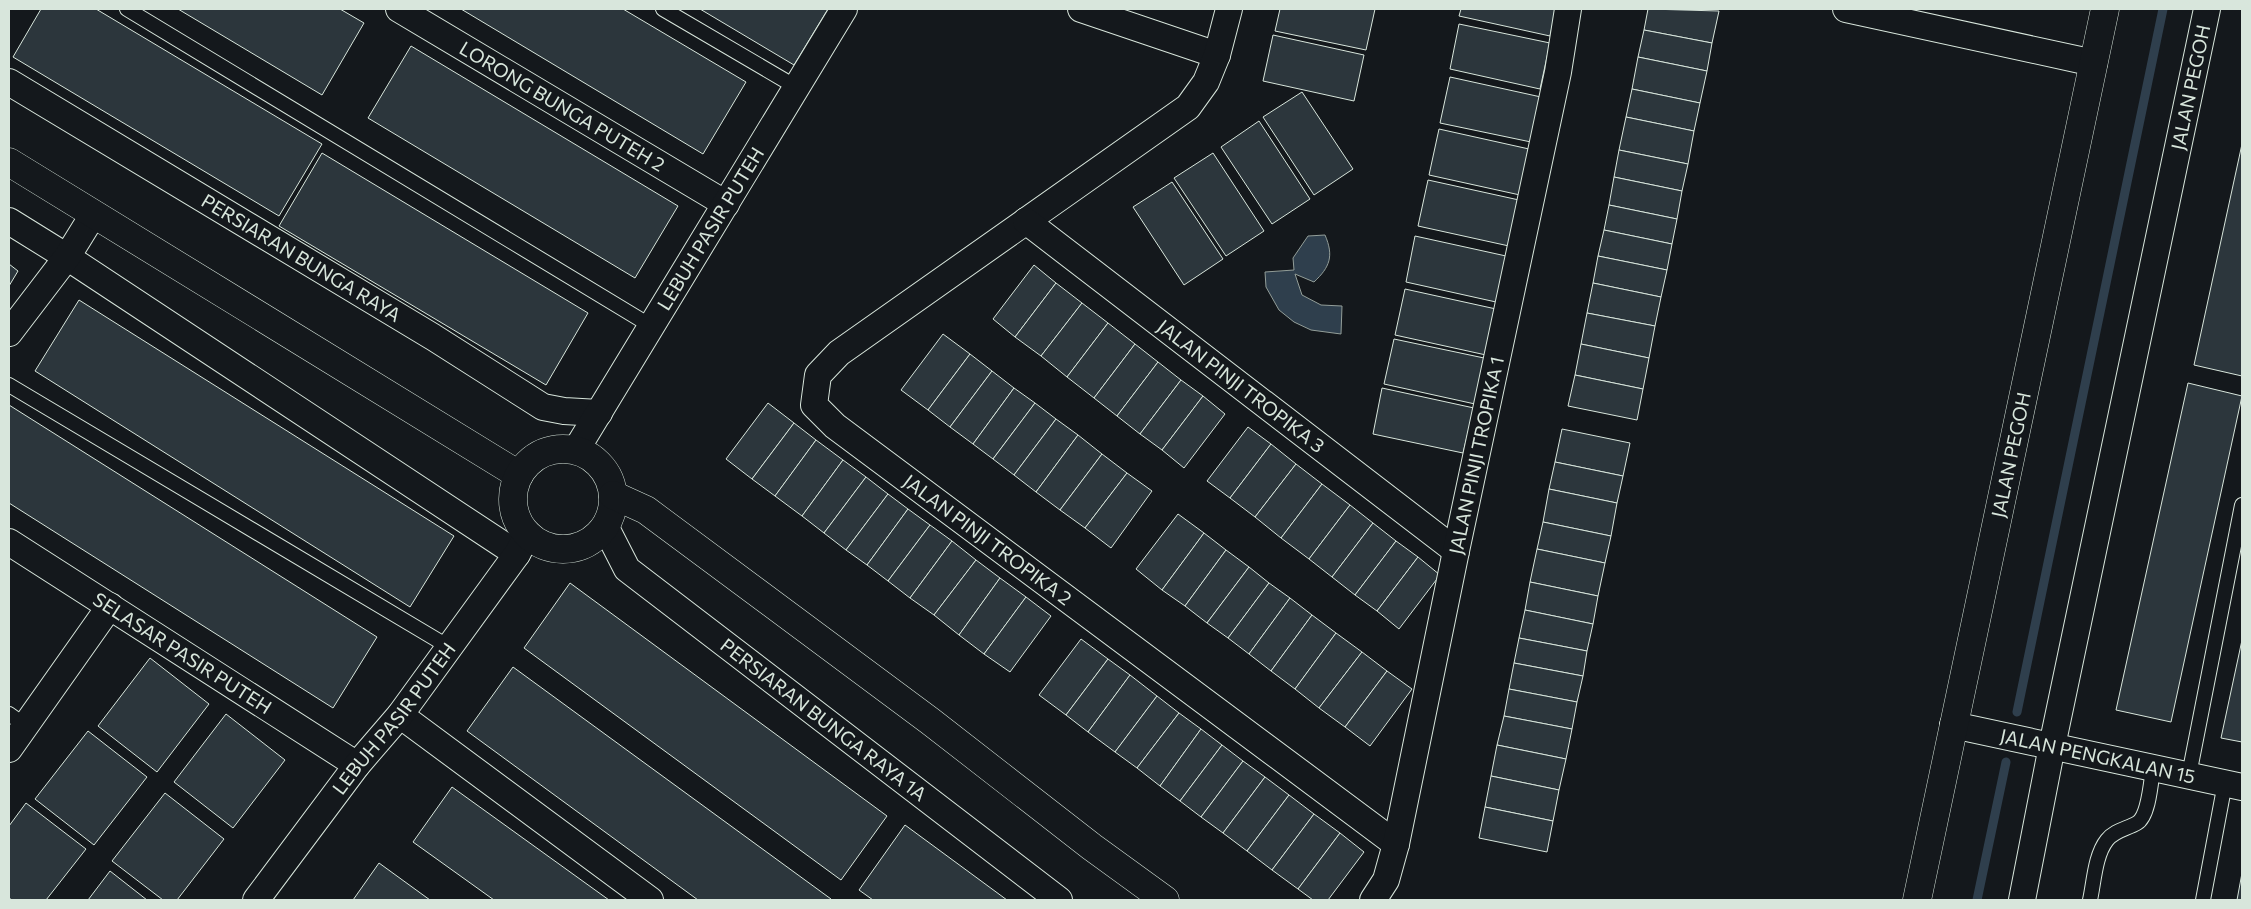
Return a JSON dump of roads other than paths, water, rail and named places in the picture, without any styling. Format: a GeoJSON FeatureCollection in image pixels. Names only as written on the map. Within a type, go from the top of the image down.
{"type":"FeatureCollection","features":[{"type":"Feature","properties":{"kind":"street","name":"LORONG BUNGA PUTEH 2"},"geometry":{"type":"LineString","coordinates":[[399,9],[726,204]]}},
{"type":"Feature","properties":{"kind":"street","name":"LEBUH PASIR PUTEH"},"geometry":{"type":"LineString","coordinates":[[576,450],[844,9]]}},
{"type":"Feature","properties":{"kind":"street"},"geometry":{"type":"LineString","coordinates":[[1081,9],[1217,55]]}},
{"type":"Feature","properties":{"kind":"street"},"geometry":{"type":"LineString","coordinates":[[1026,221],[1188,107],[1206,82],[1217,55],[1229,9]]}},
{"type":"Feature","properties":{"kind":"street","name":"JALAN PINJI TROPIKA 1"},"geometry":{"type":"LineString","coordinates":[[1373,900],[1386,880],[1396,844],[1558,72],[1568,9]]}},
{"type":"Feature","properties":{"kind":"street"},"geometry":{"type":"LineString","coordinates":[[1846,9],[2094,63]]}},
{"type":"Feature","properties":{"kind":"street","name":"JALAN PEGOH"},"geometry":{"type":"LineString","coordinates":[[1917,900],[2105,9]]}},
{"type":"Feature","properties":{"kind":"street","name":"JALAN PEGOH"},"geometry":{"type":"LineString","coordinates":[[2022,900],[2052,746],[2208,9]]}},
{"type":"Feature","properties":{"kind":"street","name":"PERSIARAN BUNGA RAYA"},"geometry":{"type":"LineString","coordinates":[[9,82],[416,327],[543,407],[564,411],[599,413]]}},
{"type":"Feature","properties":{"kind":"street"},"geometry":{"type":"LineString","coordinates":[[9,162],[519,475]]}},
{"type":"Feature","properties":{"kind":"street"},"geometry":{"type":"LineString","coordinates":[[9,333],[67,257],[93,215]]}},
{"type":"Feature","properties":{"kind":"street"},"geometry":{"type":"LineString","coordinates":[[9,221],[522,544],[568,549],[589,542],[605,526],[611,512],[613,495],[607,476],[595,460],[576,450],[560,448],[543,452],[529,462],[519,475],[513,496],[522,544]]}},
{"type":"Feature","properties":{"kind":"street","name":"JALAN PINJI TROPIKA 3"},"geometry":{"type":"LineString","coordinates":[[1026,221],[1456,551]]}},
{"type":"Feature","properties":{"kind":"street","name":"JALAN PINJI TROPIKA 2"},"geometry":{"type":"LineString","coordinates":[[1026,221],[839,353],[818,375],[814,404],[836,426],[1396,844]]}},
{"type":"Feature","properties":{"kind":"street"},"geometry":{"type":"LineString","coordinates":[[613,495],[646,510],[930,721],[1092,848],[1165,900]]}},
{"type":"Feature","properties":{"kind":"street","name":"PERSIARAN BUNGA RAYA 1A"},"geometry":{"type":"LineString","coordinates":[[605,526],[627,569],[1059,900]]}},
{"type":"Feature","properties":{"kind":"street","name":"SELASAR PASIR PUTEH"},"geometry":{"type":"LineString","coordinates":[[9,542],[357,765]]}},
{"type":"Feature","properties":{"kind":"street","name":"LEBUH PASIR PUTEH"},"geometry":{"type":"LineString","coordinates":[[256,900],[357,765],[400,715],[522,544]]}},
{"type":"Feature","properties":{"kind":"street"},"geometry":{"type":"LineString","coordinates":[[9,749],[17,720],[110,606]]}},
{"type":"Feature","properties":{"kind":"street"},"geometry":{"type":"LineString","coordinates":[[400,715],[650,900]]}},
{"type":"Feature","properties":{"kind":"street","name":"JALAN PENGKALAN 15"},"geometry":{"type":"LineString","coordinates":[[1953,725],[2234,785]]}},
{"type":"Feature","properties":{"kind":"lane"},"geometry":{"type":"LineString","coordinates":[[127,9],[651,326]]}},
{"type":"Feature","properties":{"kind":"lane"},"geometry":{"type":"LineString","coordinates":[[663,9],[796,87]]}},
{"type":"Feature","properties":{"kind":"lane"},"geometry":{"type":"LineString","coordinates":[[9,385],[449,647]]}},
{"type":"Feature","properties":{"kind":"lane"},"geometry":{"type":"LineString","coordinates":[[2189,775],[2242,505]]}},
{"type":"Feature","properties":{"kind":"lane"},"geometry":{"type":"LineString","coordinates":[[2090,900],[2102,849],[2106,841],[2113,834],[2138,823],[2145,813],[2153,768]]}},
{"type":"Feature","properties":{"kind":"lane"},"geometry":{"type":"LineString","coordinates":[[2203,900],[2234,785]]}},
{"type":"Feature","properties":{"kind":"water"},"geometry":{"type":"Polygon","coordinates":[[[1325,235],[1330,255],[1324,271],[1314,282],[1295,274],[1302,295],[1321,305],[1342,306],[1341,334],[1311,330],[1294,322],[1279,310],[1266,287],[1265,272],[1294,270],[1293,258],[1308,236],[1325,235]]]}},
{"type":"Feature","properties":{"kind":"waterway"},"geometry":{"type":"LineString","coordinates":[[2017,712],[2163,9]]}},
{"type":"Feature","properties":{"kind":"waterway"},"geometry":{"type":"LineString","coordinates":[[1977,900],[2006,762]]}}]}
